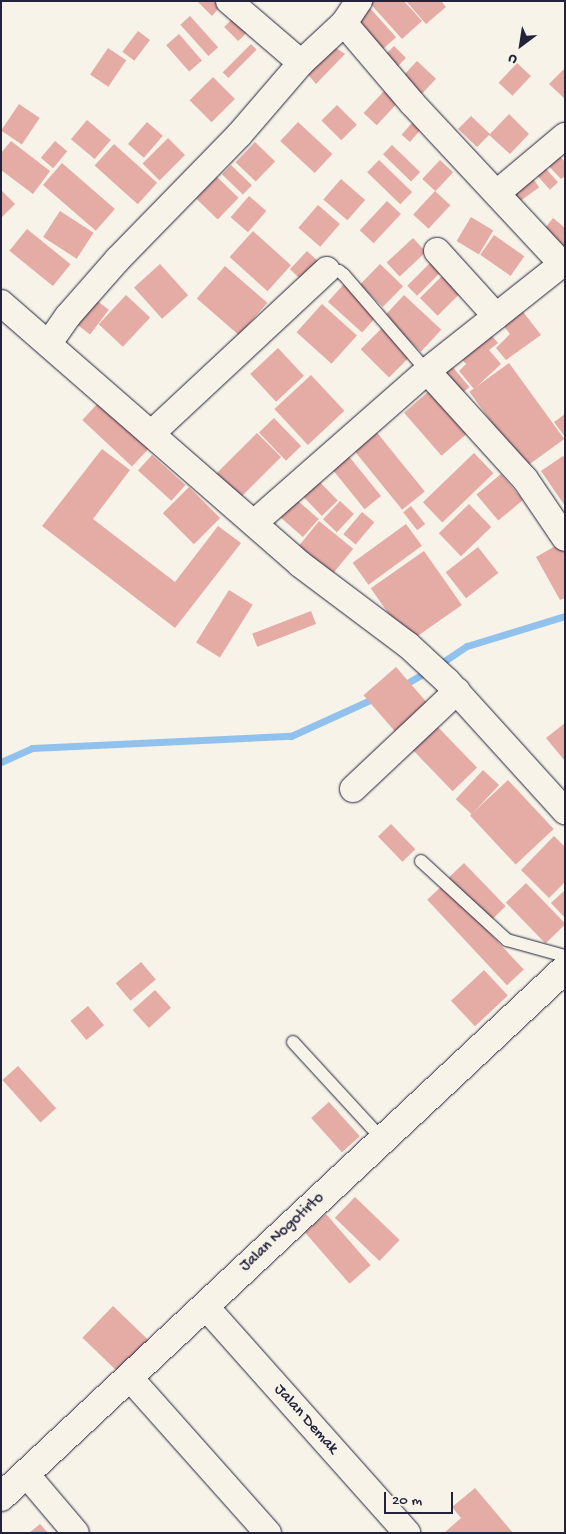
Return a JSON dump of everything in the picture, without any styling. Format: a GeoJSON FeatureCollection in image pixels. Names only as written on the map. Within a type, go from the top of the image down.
{"type":"FeatureCollection","features":[{"type":"Feature","properties":{"kind":"street"},"geometry":{"type":"LineString","coordinates":[[229,1],[301,63]]}},
{"type":"Feature","properties":{"kind":"street"},"geometry":{"type":"LineString","coordinates":[[49,343],[68,316],[118,259],[240,135],[301,63],[344,23],[359,1]]}},
{"type":"Feature","properties":{"kind":"street"},"geometry":{"type":"LineString","coordinates":[[254,523],[427,370],[564,265],[412,103],[344,23]]}},
{"type":"Feature","properties":{"kind":"street"},"geometry":{"type":"LineString","coordinates":[[497,193],[565,136]]}},
{"type":"Feature","properties":{"kind":"street"},"geometry":{"type":"LineString","coordinates":[[437,251],[496,316]]}},
{"type":"Feature","properties":{"kind":"street"},"geometry":{"type":"LineString","coordinates":[[152,433],[327,270]]}},
{"type":"Feature","properties":{"kind":"street"},"geometry":{"type":"LineString","coordinates":[[1,303],[300,564],[408,645],[452,686],[565,811]]}},
{"type":"Feature","properties":{"kind":"street"},"geometry":{"type":"LineString","coordinates":[[427,370],[525,479],[565,538]]}},
{"type":"Feature","properties":{"kind":"street"},"geometry":{"type":"LineString","coordinates":[[353,789],[452,686]]}},
{"type":"Feature","properties":{"kind":"street","name":"Jalan Nogotirto"},"geometry":{"type":"LineString","coordinates":[[1,1497],[565,970]]}},
{"type":"Feature","properties":{"kind":"street","name":"Jalan Demak"},"geometry":{"type":"LineString","coordinates":[[205,1306],[407,1533]]}},
{"type":"Feature","properties":{"kind":"street"},"geometry":{"type":"LineString","coordinates":[[129,1377],[268,1533]]}},
{"type":"Feature","properties":{"kind":"street"},"geometry":{"type":"LineString","coordinates":[[26,1474],[76,1533]]}},
{"type":"Feature","properties":{"kind":"lane"},"geometry":{"type":"LineString","coordinates":[[327,270],[333,269],[344,275],[427,370]]}},
{"type":"Feature","properties":{"kind":"lane"},"geometry":{"type":"LineString","coordinates":[[421,861],[507,940],[565,956]]}},
{"type":"Feature","properties":{"kind":"lane"},"geometry":{"type":"LineString","coordinates":[[293,1042],[382,1140]]}},
{"type":"Feature","properties":{"kind":"building"},"geometry":{"type":"Polygon","coordinates":[[[197,1],[225,1],[212,16],[197,1]]]}},
{"type":"Feature","properties":{"kind":"building"},"geometry":{"type":"Polygon","coordinates":[[[368,1],[404,1],[422,21],[402,39],[368,1]]]}},
{"type":"Feature","properties":{"kind":"building"},"geometry":{"type":"Polygon","coordinates":[[[406,1],[441,1],[446,7],[426,24],[406,1]]]}},
{"type":"Feature","properties":{"kind":"building"},"geometry":{"type":"Polygon","coordinates":[[[368,6],[396,37],[376,55],[348,24],[368,6]]]}},
{"type":"Feature","properties":{"kind":"building"},"geometry":{"type":"Polygon","coordinates":[[[190,16],[218,47],[208,56],[180,25],[190,16]]]}},
{"type":"Feature","properties":{"kind":"building"},"geometry":{"type":"Polygon","coordinates":[[[234,17],[248,31],[238,41],[224,27],[234,17]]]}},
{"type":"Feature","properties":{"kind":"building"},"geometry":{"type":"Polygon","coordinates":[[[138,31],[150,40],[134,61],[122,52],[138,31]]]}},
{"type":"Feature","properties":{"kind":"building"},"geometry":{"type":"Polygon","coordinates":[[[179,34],[202,60],[189,72],[166,45],[179,34]]]}},
{"type":"Feature","properties":{"kind":"building"},"geometry":{"type":"Polygon","coordinates":[[[251,44],[257,50],[228,78],[223,72],[251,44]]]}},
{"type":"Feature","properties":{"kind":"building"},"geometry":{"type":"Polygon","coordinates":[[[330,44],[345,54],[316,84],[304,70],[330,44]]]}},
{"type":"Feature","properties":{"kind":"building"},"geometry":{"type":"Polygon","coordinates":[[[394,46],[406,58],[395,69],[383,57],[394,46]]]}},
{"type":"Feature","properties":{"kind":"building"},"geometry":{"type":"Polygon","coordinates":[[[108,48],[126,60],[108,87],[90,75],[108,48]]]}},
{"type":"Feature","properties":{"kind":"building"},"geometry":{"type":"Polygon","coordinates":[[[417,61],[436,79],[420,96],[401,78],[417,61]]]}},
{"type":"Feature","properties":{"kind":"building"},"geometry":{"type":"Polygon","coordinates":[[[517,63],[531,76],[512,96],[499,83],[517,63]]]}},
{"type":"Feature","properties":{"kind":"building"},"geometry":{"type":"Polygon","coordinates":[[[565,68],[565,99],[549,84],[565,68]]]}},
{"type":"Feature","properties":{"kind":"building"},"geometry":{"type":"Polygon","coordinates":[[[213,77],[235,99],[212,122],[190,100],[213,77]]]}},
{"type":"Feature","properties":{"kind":"building"},"geometry":{"type":"Polygon","coordinates":[[[384,91],[397,103],[377,125],[364,113],[384,91]]]}},
{"type":"Feature","properties":{"kind":"building"},"geometry":{"type":"Polygon","coordinates":[[[19,104],[40,118],[22,145],[1,131],[19,104]]]}},
{"type":"Feature","properties":{"kind":"building"},"geometry":{"type":"Polygon","coordinates":[[[337,105],[357,125],[341,140],[321,121],[337,105]]]}},
{"type":"Feature","properties":{"kind":"building"},"geometry":{"type":"Polygon","coordinates":[[[509,114],[529,134],[510,154],[489,135],[477,147],[458,129],[471,116],[490,134],[509,114]]]}},
{"type":"Feature","properties":{"kind":"building"},"geometry":{"type":"Polygon","coordinates":[[[418,116],[426,123],[410,142],[402,135],[418,116]]]}},
{"type":"Feature","properties":{"kind":"building"},"geometry":{"type":"Polygon","coordinates":[[[87,120],[111,140],[95,159],[71,139],[87,120]]]}},
{"type":"Feature","properties":{"kind":"building"},"geometry":{"type":"Polygon","coordinates":[[[147,122],[163,136],[144,158],[128,144],[147,122]]]}},
{"type":"Feature","properties":{"kind":"building"},"geometry":{"type":"Polygon","coordinates":[[[298,122],[332,154],[315,173],[280,141],[298,122]]]}},
{"type":"Feature","properties":{"kind":"building"},"geometry":{"type":"Polygon","coordinates":[[[168,138],[185,155],[160,180],[143,163],[168,138]]]}},
{"type":"Feature","properties":{"kind":"building"},"geometry":{"type":"Polygon","coordinates":[[[11,141],[50,171],[33,194],[1,170],[1,153],[11,141]]]}},
{"type":"Feature","properties":{"kind":"building"},"geometry":{"type":"Polygon","coordinates":[[[55,141],[67,151],[53,168],[41,158],[55,141]]]}},
{"type":"Feature","properties":{"kind":"building"},"geometry":{"type":"Polygon","coordinates":[[[255,142],[275,161],[256,182],[236,162],[255,142]]]}},
{"type":"Feature","properties":{"kind":"building"},"geometry":{"type":"Polygon","coordinates":[[[114,144],[157,183],[138,204],[95,166],[114,144]]]}},
{"type":"Feature","properties":{"kind":"building"},"geometry":{"type":"Polygon","coordinates":[[[392,145],[420,172],[411,181],[383,154],[392,145]]]}},
{"type":"Feature","properties":{"kind":"building"},"geometry":{"type":"Polygon","coordinates":[[[554,150],[565,162],[565,176],[561,179],[543,160],[554,150]]]}},
{"type":"Feature","properties":{"kind":"building"},"geometry":{"type":"Polygon","coordinates":[[[379,160],[412,192],[400,204],[367,172],[379,160]]]}},
{"type":"Feature","properties":{"kind":"building"},"geometry":{"type":"Polygon","coordinates":[[[440,160],[453,172],[435,191],[422,179],[440,160]]]}},
{"type":"Feature","properties":{"kind":"building"},"geometry":{"type":"Polygon","coordinates":[[[538,160],[558,182],[550,190],[530,167],[538,160]]]}},
{"type":"Feature","properties":{"kind":"building"},"geometry":{"type":"Polygon","coordinates":[[[62,163],[115,209],[96,231],[43,185],[62,163]]]}},
{"type":"Feature","properties":{"kind":"building"},"geometry":{"type":"Polygon","coordinates":[[[231,165],[252,185],[243,194],[222,174],[231,165]]]}},
{"type":"Feature","properties":{"kind":"building"},"geometry":{"type":"Polygon","coordinates":[[[528,172],[539,187],[514,206],[503,190],[528,172]]]}},
{"type":"Feature","properties":{"kind":"building"},"geometry":{"type":"Polygon","coordinates":[[[217,177],[239,198],[218,219],[196,199],[217,177]]]}},
{"type":"Feature","properties":{"kind":"building"},"geometry":{"type":"Polygon","coordinates":[[[341,179],[365,200],[347,220],[323,199],[341,179]]]}},
{"type":"Feature","properties":{"kind":"building"},"geometry":{"type":"Polygon","coordinates":[[[1,190],[15,204],[1,218],[1,190]]]}},
{"type":"Feature","properties":{"kind":"building"},"geometry":{"type":"Polygon","coordinates":[[[435,191],[450,205],[429,229],[413,214],[435,191]]]}},
{"type":"Feature","properties":{"kind":"building"},"geometry":{"type":"Polygon","coordinates":[[[249,196],[266,211],[248,232],[231,217],[249,196]]]}},
{"type":"Feature","properties":{"kind":"building"},"geometry":{"type":"Polygon","coordinates":[[[387,201],[401,214],[374,243],[360,230],[387,201]]]}},
{"type":"Feature","properties":{"kind":"building"},"geometry":{"type":"Polygon","coordinates":[[[318,205],[340,224],[320,247],[298,228],[318,205]]]}},
{"type":"Feature","properties":{"kind":"building"},"geometry":{"type":"Polygon","coordinates":[[[60,211],[94,233],[77,259],[43,237],[60,211]]]}},
{"type":"Feature","properties":{"kind":"building"},"geometry":{"type":"Polygon","coordinates":[[[471,217],[493,230],[479,254],[457,241],[471,217]]]}},
{"type":"Feature","properties":{"kind":"building"},"geometry":{"type":"Polygon","coordinates":[[[553,218],[565,228],[565,258],[541,233],[553,218]]]}},
{"type":"Feature","properties":{"kind":"building"},"geometry":{"type":"Polygon","coordinates":[[[27,229],[71,264],[53,286],[9,251],[27,229]]]}},
{"type":"Feature","properties":{"kind":"building"},"geometry":{"type":"Polygon","coordinates":[[[253,231],[291,265],[267,291],[230,257],[253,231]]]}},
{"type":"Feature","properties":{"kind":"building"},"geometry":{"type":"Polygon","coordinates":[[[494,235],[524,256],[511,276],[480,255],[494,235]]]}},
{"type":"Feature","properties":{"kind":"building"},"geometry":{"type":"Polygon","coordinates":[[[413,238],[426,252],[400,276],[387,263],[413,238]]]}},
{"type":"Feature","properties":{"kind":"building"},"geometry":{"type":"Polygon","coordinates":[[[307,251],[324,267],[307,285],[290,269],[307,251]]]}},
{"type":"Feature","properties":{"kind":"building"},"geometry":{"type":"Polygon","coordinates":[[[432,261],[442,271],[417,296],[407,286],[432,261]]]}},
{"type":"Feature","properties":{"kind":"building"},"geometry":{"type":"Polygon","coordinates":[[[160,264],[188,295],[162,319],[134,287],[160,264]]]}},
{"type":"Feature","properties":{"kind":"building"},"geometry":{"type":"Polygon","coordinates":[[[380,264],[403,286],[383,307],[360,285],[380,264]]]}},
{"type":"Feature","properties":{"kind":"building"},"geometry":{"type":"Polygon","coordinates":[[[225,266],[267,303],[239,335],[197,298],[225,266]]]}},
{"type":"Feature","properties":{"kind":"building"},"geometry":{"type":"Polygon","coordinates":[[[444,274],[462,292],[438,316],[420,298],[444,274]]]}},
{"type":"Feature","properties":{"kind":"building"},"geometry":{"type":"Polygon","coordinates":[[[344,284],[378,315],[362,333],[328,302],[344,284]]]}},
{"type":"Feature","properties":{"kind":"building"},"geometry":{"type":"Polygon","coordinates":[[[126,295],[150,318],[123,347],[99,324],[126,295]]]}},
{"type":"Feature","properties":{"kind":"building"},"geometry":{"type":"Polygon","coordinates":[[[404,295],[441,330],[421,352],[384,317],[404,295]]]}},
{"type":"Feature","properties":{"kind":"building"},"geometry":{"type":"Polygon","coordinates":[[[92,297],[109,310],[90,334],[73,322],[92,297]]]}},
{"type":"Feature","properties":{"kind":"building"},"geometry":{"type":"Polygon","coordinates":[[[322,304],[357,335],[332,364],[297,332],[322,304]]]}},
{"type":"Feature","properties":{"kind":"building"},"geometry":{"type":"Polygon","coordinates":[[[517,304],[541,335],[506,360],[496,348],[510,334],[497,318],[517,304]]]}},
{"type":"Feature","properties":{"kind":"building"},"geometry":{"type":"Polygon","coordinates":[[[384,326],[412,354],[389,378],[361,349],[384,326]]]}},
{"type":"Feature","properties":{"kind":"building"},"geometry":{"type":"Polygon","coordinates":[[[484,327],[498,343],[489,350],[501,364],[474,389],[459,371],[466,364],[455,352],[484,327]]]}},
{"type":"Feature","properties":{"kind":"building"},"geometry":{"type":"Polygon","coordinates":[[[278,348],[304,376],[276,402],[250,374],[278,348]]]}},
{"type":"Feature","properties":{"kind":"building"},"geometry":{"type":"Polygon","coordinates":[[[445,358],[469,387],[456,398],[432,369],[445,358]]]}},
{"type":"Feature","properties":{"kind":"building"},"geometry":{"type":"Polygon","coordinates":[[[509,363],[564,439],[525,468],[469,392],[509,363]]]}},
{"type":"Feature","properties":{"kind":"building"},"geometry":{"type":"Polygon","coordinates":[[[311,375],[344,411],[308,445],[274,409],[311,375]]]}},
{"type":"Feature","properties":{"kind":"building"},"geometry":{"type":"Polygon","coordinates":[[[429,391],[466,434],[441,456],[404,413],[429,391]]]}},
{"type":"Feature","properties":{"kind":"building"},"geometry":{"type":"Polygon","coordinates":[[[100,401],[150,447],[132,466],[82,420],[100,401]]]}},
{"type":"Feature","properties":{"kind":"building"},"geometry":{"type":"Polygon","coordinates":[[[565,414],[565,437],[554,422],[565,414]]]}},
{"type":"Feature","properties":{"kind":"building"},"geometry":{"type":"Polygon","coordinates":[[[274,418],[301,446],[286,461],[259,433],[274,418]]]}},
{"type":"Feature","properties":{"kind":"building"},"geometry":{"type":"Polygon","coordinates":[[[370,424],[425,492],[402,510],[347,442],[370,424]]]}},
{"type":"Feature","properties":{"kind":"building"},"geometry":{"type":"Polygon","coordinates":[[[257,433],[281,457],[233,505],[209,481],[257,433]]]}},
{"type":"Feature","properties":{"kind":"building"},"geometry":{"type":"Polygon","coordinates":[[[102,449],[130,470],[93,519],[175,582],[218,526],[241,543],[175,628],[42,526],[102,449]]]}},
{"type":"Feature","properties":{"kind":"building"},"geometry":{"type":"Polygon","coordinates":[[[474,453],[493,473],[442,522],[423,502],[474,453]]]}},
{"type":"Feature","properties":{"kind":"building"},"geometry":{"type":"Polygon","coordinates":[[[347,454],[381,496],[365,509],[331,467],[347,454]]]}},
{"type":"Feature","properties":{"kind":"building"},"geometry":{"type":"Polygon","coordinates":[[[152,455],[185,485],[171,501],[138,471],[152,455]]]}},
{"type":"Feature","properties":{"kind":"building"},"geometry":{"type":"Polygon","coordinates":[[[563,456],[565,458],[565,506],[541,471],[563,456]]]}},
{"type":"Feature","properties":{"kind":"building"},"geometry":{"type":"Polygon","coordinates":[[[312,474],[338,501],[322,516],[296,489],[312,474]]]}},
{"type":"Feature","properties":{"kind":"building"},"geometry":{"type":"Polygon","coordinates":[[[501,474],[523,500],[498,521],[476,495],[501,474]]]}},
{"type":"Feature","properties":{"kind":"building"},"geometry":{"type":"Polygon","coordinates":[[[189,487],[220,518],[194,544],[163,513],[189,487]]]}},
{"type":"Feature","properties":{"kind":"building"},"geometry":{"type":"Polygon","coordinates":[[[290,494],[319,519],[303,537],[274,512],[290,494]]]}},
{"type":"Feature","properties":{"kind":"building"},"geometry":{"type":"Polygon","coordinates":[[[340,501],[354,514],[337,532],[323,519],[340,501]]]}},
{"type":"Feature","properties":{"kind":"building"},"geometry":{"type":"Polygon","coordinates":[[[469,504],[491,527],[461,556],[439,533],[469,504]]]}},
{"type":"Feature","properties":{"kind":"building"},"geometry":{"type":"Polygon","coordinates":[[[411,506],[425,524],[417,530],[403,512],[411,506]]]}},
{"type":"Feature","properties":{"kind":"building"},"geometry":{"type":"Polygon","coordinates":[[[362,512],[374,522],[356,544],[343,534],[362,512]]]}},
{"type":"Feature","properties":{"kind":"building"},"geometry":{"type":"Polygon","coordinates":[[[319,521],[353,549],[332,574],[298,547],[319,521]]]}},
{"type":"Feature","properties":{"kind":"building"},"geometry":{"type":"Polygon","coordinates":[[[406,524],[422,546],[368,585],[353,563],[406,524]]]}},
{"type":"Feature","properties":{"kind":"building"},"geometry":{"type":"Polygon","coordinates":[[[559,544],[565,554],[565,598],[560,600],[536,557],[559,544]]]}},
{"type":"Feature","properties":{"kind":"building"},"geometry":{"type":"Polygon","coordinates":[[[478,547],[498,573],[466,598],[446,572],[478,547]]]}},
{"type":"Feature","properties":{"kind":"building"},"geometry":{"type":"Polygon","coordinates":[[[424,551],[462,605],[409,642],[371,588],[424,551]]]}},
{"type":"Feature","properties":{"kind":"building"},"geometry":{"type":"Polygon","coordinates":[[[229,590],[253,605],[220,657],[196,643],[229,590]]]}},
{"type":"Feature","properties":{"kind":"building"},"geometry":{"type":"Polygon","coordinates":[[[311,611],[316,624],[257,647],[252,634],[311,611]]]}},
{"type":"Feature","properties":{"kind":"building"},"geometry":{"type":"Polygon","coordinates":[[[396,667],[428,704],[396,732],[364,695],[396,667]]]}},
{"type":"Feature","properties":{"kind":"building"},"geometry":{"type":"Polygon","coordinates":[[[434,723],[477,768],[453,791],[410,747],[434,723]]]}},
{"type":"Feature","properties":{"kind":"building"},"geometry":{"type":"Polygon","coordinates":[[[565,723],[565,761],[546,738],[565,723]]]}},
{"type":"Feature","properties":{"kind":"building"},"geometry":{"type":"Polygon","coordinates":[[[483,770],[499,785],[472,814],[456,799],[483,770]]]}},
{"type":"Feature","properties":{"kind":"building"},"geometry":{"type":"Polygon","coordinates":[[[508,780],[554,829],[516,864],[470,815],[508,780]]]}},
{"type":"Feature","properties":{"kind":"building"},"geometry":{"type":"Polygon","coordinates":[[[391,824],[415,849],[402,862],[378,837],[391,824]]]}},
{"type":"Feature","properties":{"kind":"building"},"geometry":{"type":"Polygon","coordinates":[[[554,836],[565,847],[565,882],[549,898],[521,870],[554,836]]]}},
{"type":"Feature","properties":{"kind":"building"},"geometry":{"type":"Polygon","coordinates":[[[464,863],[506,906],[491,921],[449,878],[464,863]]]}},
{"type":"Feature","properties":{"kind":"building"},"geometry":{"type":"Polygon","coordinates":[[[526,883],[565,923],[545,943],[506,902],[526,883]]]}},
{"type":"Feature","properties":{"kind":"building"},"geometry":{"type":"Polygon","coordinates":[[[444,884],[524,970],[507,985],[427,900],[444,884]]]}},
{"type":"Feature","properties":{"kind":"building"},"geometry":{"type":"Polygon","coordinates":[[[565,890],[565,918],[551,903],[565,890]]]}},
{"type":"Feature","properties":{"kind":"building"},"geometry":{"type":"Polygon","coordinates":[[[141,962],[156,980],[131,1001],[116,983],[141,962]]]}},
{"type":"Feature","properties":{"kind":"building"},"geometry":{"type":"Polygon","coordinates":[[[484,970],[508,996],[475,1026],[451,1001],[484,970]]]}},
{"type":"Feature","properties":{"kind":"building"},"geometry":{"type":"Polygon","coordinates":[[[155,990],[171,1008],[149,1028],[133,1010],[155,990]]]}},
{"type":"Feature","properties":{"kind":"building"},"geometry":{"type":"Polygon","coordinates":[[[88,1006],[104,1025],[86,1040],[70,1021],[88,1006]]]}},
{"type":"Feature","properties":{"kind":"building"},"geometry":{"type":"Polygon","coordinates":[[[18,1066],[56,1108],[41,1122],[2,1080],[18,1066]]]}},
{"type":"Feature","properties":{"kind":"building"},"geometry":{"type":"Polygon","coordinates":[[[329,1102],[360,1136],[342,1152],[311,1118],[329,1102]]]}},
{"type":"Feature","properties":{"kind":"building"},"geometry":{"type":"Polygon","coordinates":[[[355,1197],[400,1240],[379,1261],[335,1218],[355,1197]]]}},
{"type":"Feature","properties":{"kind":"building"},"geometry":{"type":"Polygon","coordinates":[[[326,1214],[371,1265],[349,1284],[305,1232],[326,1214]]]}},
{"type":"Feature","properties":{"kind":"building"},"geometry":{"type":"Polygon","coordinates":[[[113,1306],[154,1346],[123,1377],[82,1338],[113,1306]]]}},
{"type":"Feature","properties":{"kind":"building"},"geometry":{"type":"Polygon","coordinates":[[[475,1488],[513,1533],[444,1533],[461,1518],[452,1507],[475,1488]]]}},
{"type":"Feature","properties":{"kind":"building"},"geometry":{"type":"Polygon","coordinates":[[[40,1524],[48,1533],[29,1533],[40,1524]]]}},
{"type":"Feature","properties":{"kind":"waterway"},"geometry":{"type":"LineString","coordinates":[[437,666],[467,646],[565,616]]}},
{"type":"Feature","properties":{"kind":"waterway"},"geometry":{"type":"LineString","coordinates":[[402,686],[428,671]]}},
{"type":"Feature","properties":{"kind":"waterway"},"geometry":{"type":"LineString","coordinates":[[1,762],[32,748],[291,736],[377,697]]}}]}
